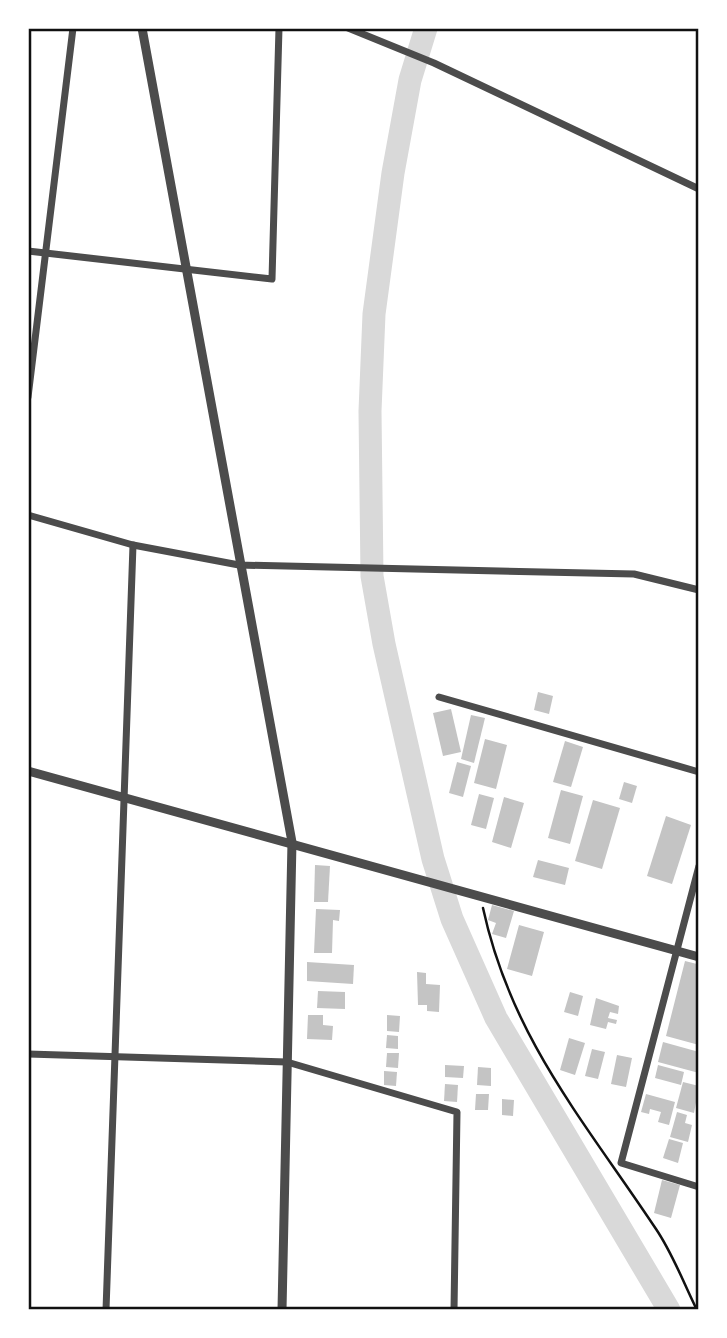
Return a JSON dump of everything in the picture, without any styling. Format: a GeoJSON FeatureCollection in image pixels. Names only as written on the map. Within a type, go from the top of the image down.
{"type":"FeatureCollection","features":[{"type":"Feature","properties":{"kind":"street"},"geometry":{"type":"LineString","coordinates":[[28,397],[73,28]]}},
{"type":"Feature","properties":{"kind":"street"},"geometry":{"type":"LineString","coordinates":[[142,28],[292,842],[282,1310]]}},
{"type":"Feature","properties":{"kind":"street"},"geometry":{"type":"LineString","coordinates":[[28,251],[272,279],[279,28]]}},
{"type":"Feature","properties":{"kind":"street"},"geometry":{"type":"LineString","coordinates":[[348,28],[434,63],[699,189]]}},
{"type":"Feature","properties":{"kind":"street"},"geometry":{"type":"LineString","coordinates":[[28,514],[133,545],[239,565],[634,574],[699,590]]}},
{"type":"Feature","properties":{"kind":"street"},"geometry":{"type":"LineString","coordinates":[[106,1310],[133,545]]}},
{"type":"Feature","properties":{"kind":"street"},"geometry":{"type":"LineString","coordinates":[[439,697],[699,772]]}},
{"type":"Feature","properties":{"kind":"street"},"geometry":{"type":"LineString","coordinates":[[28,771],[292,842],[699,957]]}},
{"type":"Feature","properties":{"kind":"street"},"geometry":{"type":"LineString","coordinates":[[699,866],[621,1163],[699,1187]]}},
{"type":"Feature","properties":{"kind":"street"},"geometry":{"type":"LineString","coordinates":[[28,1054],[287,1062],[457,1112],[454,1310]]}},
{"type":"Feature","properties":{"kind":"path"},"geometry":{"type":"LineString","coordinates":[[478,896],[491,946],[511,1001],[535,1048],[592,1141],[658,1231],[697,1310]]}},
{"type":"Feature","properties":{"kind":"building"},"geometry":{"type":"Polygon","coordinates":[[[538,692],[553,696],[549,714],[534,710],[538,692]]]}},
{"type":"Feature","properties":{"kind":"building"},"geometry":{"type":"Polygon","coordinates":[[[451,709],[461,752],[443,756],[433,713],[451,709]]]}},
{"type":"Feature","properties":{"kind":"building"},"geometry":{"type":"Polygon","coordinates":[[[471,715],[485,718],[474,763],[461,759],[471,715]]]}},
{"type":"Feature","properties":{"kind":"building"},"geometry":{"type":"Polygon","coordinates":[[[485,739],[507,745],[496,789],[474,783],[485,739]]]}},
{"type":"Feature","properties":{"kind":"building"},"geometry":{"type":"Polygon","coordinates":[[[565,741],[583,747],[571,787],[553,782],[565,741]]]}},
{"type":"Feature","properties":{"kind":"building"},"geometry":{"type":"Polygon","coordinates":[[[457,762],[471,766],[463,797],[449,793],[457,762]]]}},
{"type":"Feature","properties":{"kind":"building"},"geometry":{"type":"Polygon","coordinates":[[[624,782],[637,786],[632,803],[619,799],[624,782]]]}},
{"type":"Feature","properties":{"kind":"building"},"geometry":{"type":"Polygon","coordinates":[[[561,790],[583,796],[570,844],[548,838],[561,790]]]}},
{"type":"Feature","properties":{"kind":"building"},"geometry":{"type":"Polygon","coordinates":[[[479,794],[494,798],[486,829],[471,825],[479,794]]]}},
{"type":"Feature","properties":{"kind":"building"},"geometry":{"type":"Polygon","coordinates":[[[504,797],[524,803],[511,848],[492,842],[504,797]]]}},
{"type":"Feature","properties":{"kind":"building"},"geometry":{"type":"Polygon","coordinates":[[[593,800],[620,808],[602,869],[575,861],[593,800]]]}},
{"type":"Feature","properties":{"kind":"building"},"geometry":{"type":"Polygon","coordinates":[[[666,816],[691,825],[672,884],[647,876],[666,816]]]}},
{"type":"Feature","properties":{"kind":"building"},"geometry":{"type":"Polygon","coordinates":[[[538,860],[569,868],[565,885],[533,877],[538,860]]]}},
{"type":"Feature","properties":{"kind":"building"},"geometry":{"type":"Polygon","coordinates":[[[315,865],[330,866],[328,902],[314,902],[315,865]]]}},
{"type":"Feature","properties":{"kind":"building"},"geometry":{"type":"Polygon","coordinates":[[[492,905],[514,911],[506,938],[492,934],[496,923],[488,920],[492,905]]]}},
{"type":"Feature","properties":{"kind":"building"},"geometry":{"type":"Polygon","coordinates":[[[316,909],[340,910],[339,921],[333,920],[332,953],[314,953],[316,909]]]}},
{"type":"Feature","properties":{"kind":"building"},"geometry":{"type":"Polygon","coordinates":[[[519,925],[544,932],[532,976],[507,969],[519,925]]]}},
{"type":"Feature","properties":{"kind":"building"},"geometry":{"type":"Polygon","coordinates":[[[699,959],[699,1045],[666,1036],[685,961],[697,964],[699,959]]]}},
{"type":"Feature","properties":{"kind":"building"},"geometry":{"type":"Polygon","coordinates":[[[307,962],[354,965],[353,984],[307,981],[307,962]]]}},
{"type":"Feature","properties":{"kind":"building"},"geometry":{"type":"Polygon","coordinates":[[[417,972],[426,973],[426,984],[440,985],[439,1012],[427,1011],[427,1005],[418,1005],[417,972]]]}},
{"type":"Feature","properties":{"kind":"building"},"geometry":{"type":"Polygon","coordinates":[[[318,991],[345,992],[345,1009],[317,1008],[318,991]]]}},
{"type":"Feature","properties":{"kind":"building"},"geometry":{"type":"Polygon","coordinates":[[[570,992],[583,996],[578,1016],[564,1012],[570,992]]]}},
{"type":"Feature","properties":{"kind":"building"},"geometry":{"type":"Polygon","coordinates":[[[596,998],[619,1006],[618,1014],[610,1012],[608,1018],[617,1020],[616,1024],[608,1022],[606,1029],[590,1025],[596,998]]]}},
{"type":"Feature","properties":{"kind":"building"},"geometry":{"type":"Polygon","coordinates":[[[308,1015],[323,1015],[323,1025],[333,1026],[332,1040],[307,1039],[308,1015]]]}},
{"type":"Feature","properties":{"kind":"building"},"geometry":{"type":"Polygon","coordinates":[[[387,1015],[400,1016],[399,1032],[387,1031],[387,1015]]]}},
{"type":"Feature","properties":{"kind":"building"},"geometry":{"type":"Polygon","coordinates":[[[387,1035],[398,1036],[398,1049],[386,1048],[387,1035]]]}},
{"type":"Feature","properties":{"kind":"building"},"geometry":{"type":"Polygon","coordinates":[[[569,1038],[585,1043],[575,1075],[560,1070],[569,1038]]]}},
{"type":"Feature","properties":{"kind":"building"},"geometry":{"type":"Polygon","coordinates":[[[663,1042],[699,1052],[699,1073],[658,1062],[663,1042]]]}},
{"type":"Feature","properties":{"kind":"building"},"geometry":{"type":"Polygon","coordinates":[[[592,1049],[605,1052],[598,1079],[585,1076],[592,1049]]]}},
{"type":"Feature","properties":{"kind":"building"},"geometry":{"type":"Polygon","coordinates":[[[387,1053],[399,1053],[398,1068],[386,1067],[387,1053]]]}},
{"type":"Feature","properties":{"kind":"building"},"geometry":{"type":"Polygon","coordinates":[[[617,1055],[632,1058],[626,1087],[611,1084],[617,1055]]]}},
{"type":"Feature","properties":{"kind":"building"},"geometry":{"type":"Polygon","coordinates":[[[445,1065],[464,1066],[463,1078],[445,1077],[445,1065]]]}},
{"type":"Feature","properties":{"kind":"building"},"geometry":{"type":"Polygon","coordinates":[[[658,1065],[684,1072],[681,1085],[655,1078],[658,1065]]]}},
{"type":"Feature","properties":{"kind":"building"},"geometry":{"type":"Polygon","coordinates":[[[478,1067],[491,1068],[491,1086],[477,1085],[478,1067]]]}},
{"type":"Feature","properties":{"kind":"building"},"geometry":{"type":"Polygon","coordinates":[[[384,1071],[397,1072],[396,1086],[384,1085],[384,1071]]]}},
{"type":"Feature","properties":{"kind":"building"},"geometry":{"type":"Polygon","coordinates":[[[683,1082],[699,1086],[694,1113],[676,1108],[683,1082]]]}},
{"type":"Feature","properties":{"kind":"building"},"geometry":{"type":"Polygon","coordinates":[[[445,1084],[458,1085],[457,1102],[444,1101],[445,1084]]]}},
{"type":"Feature","properties":{"kind":"building"},"geometry":{"type":"Polygon","coordinates":[[[476,1094],[489,1094],[488,1110],[475,1110],[476,1094]]]}},
{"type":"Feature","properties":{"kind":"building"},"geometry":{"type":"Polygon","coordinates":[[[646,1094],[675,1102],[669,1125],[658,1122],[661,1112],[650,1109],[649,1114],[641,1112],[646,1094]]]}},
{"type":"Feature","properties":{"kind":"building"},"geometry":{"type":"Polygon","coordinates":[[[502,1099],[514,1100],[513,1116],[502,1115],[502,1099]]]}},
{"type":"Feature","properties":{"kind":"building"},"geometry":{"type":"Polygon","coordinates":[[[677,1112],[687,1115],[685,1123],[692,1125],[688,1142],[670,1137],[677,1112]]]}},
{"type":"Feature","properties":{"kind":"building"},"geometry":{"type":"Polygon","coordinates":[[[669,1139],[683,1143],[678,1163],[663,1158],[669,1139]]]}},
{"type":"Feature","properties":{"kind":"building"},"geometry":{"type":"Polygon","coordinates":[[[662,1180],[680,1185],[671,1218],[654,1213],[662,1180]]]}},
{"type":"Feature","properties":{"kind":"waterway"},"geometry":{"type":"LineString","coordinates":[[426,28],[410,80],[393,173],[374,314],[370,411],[372,576],[384,644],[433,859],[452,919],[496,1018],[669,1310]]}}]}
